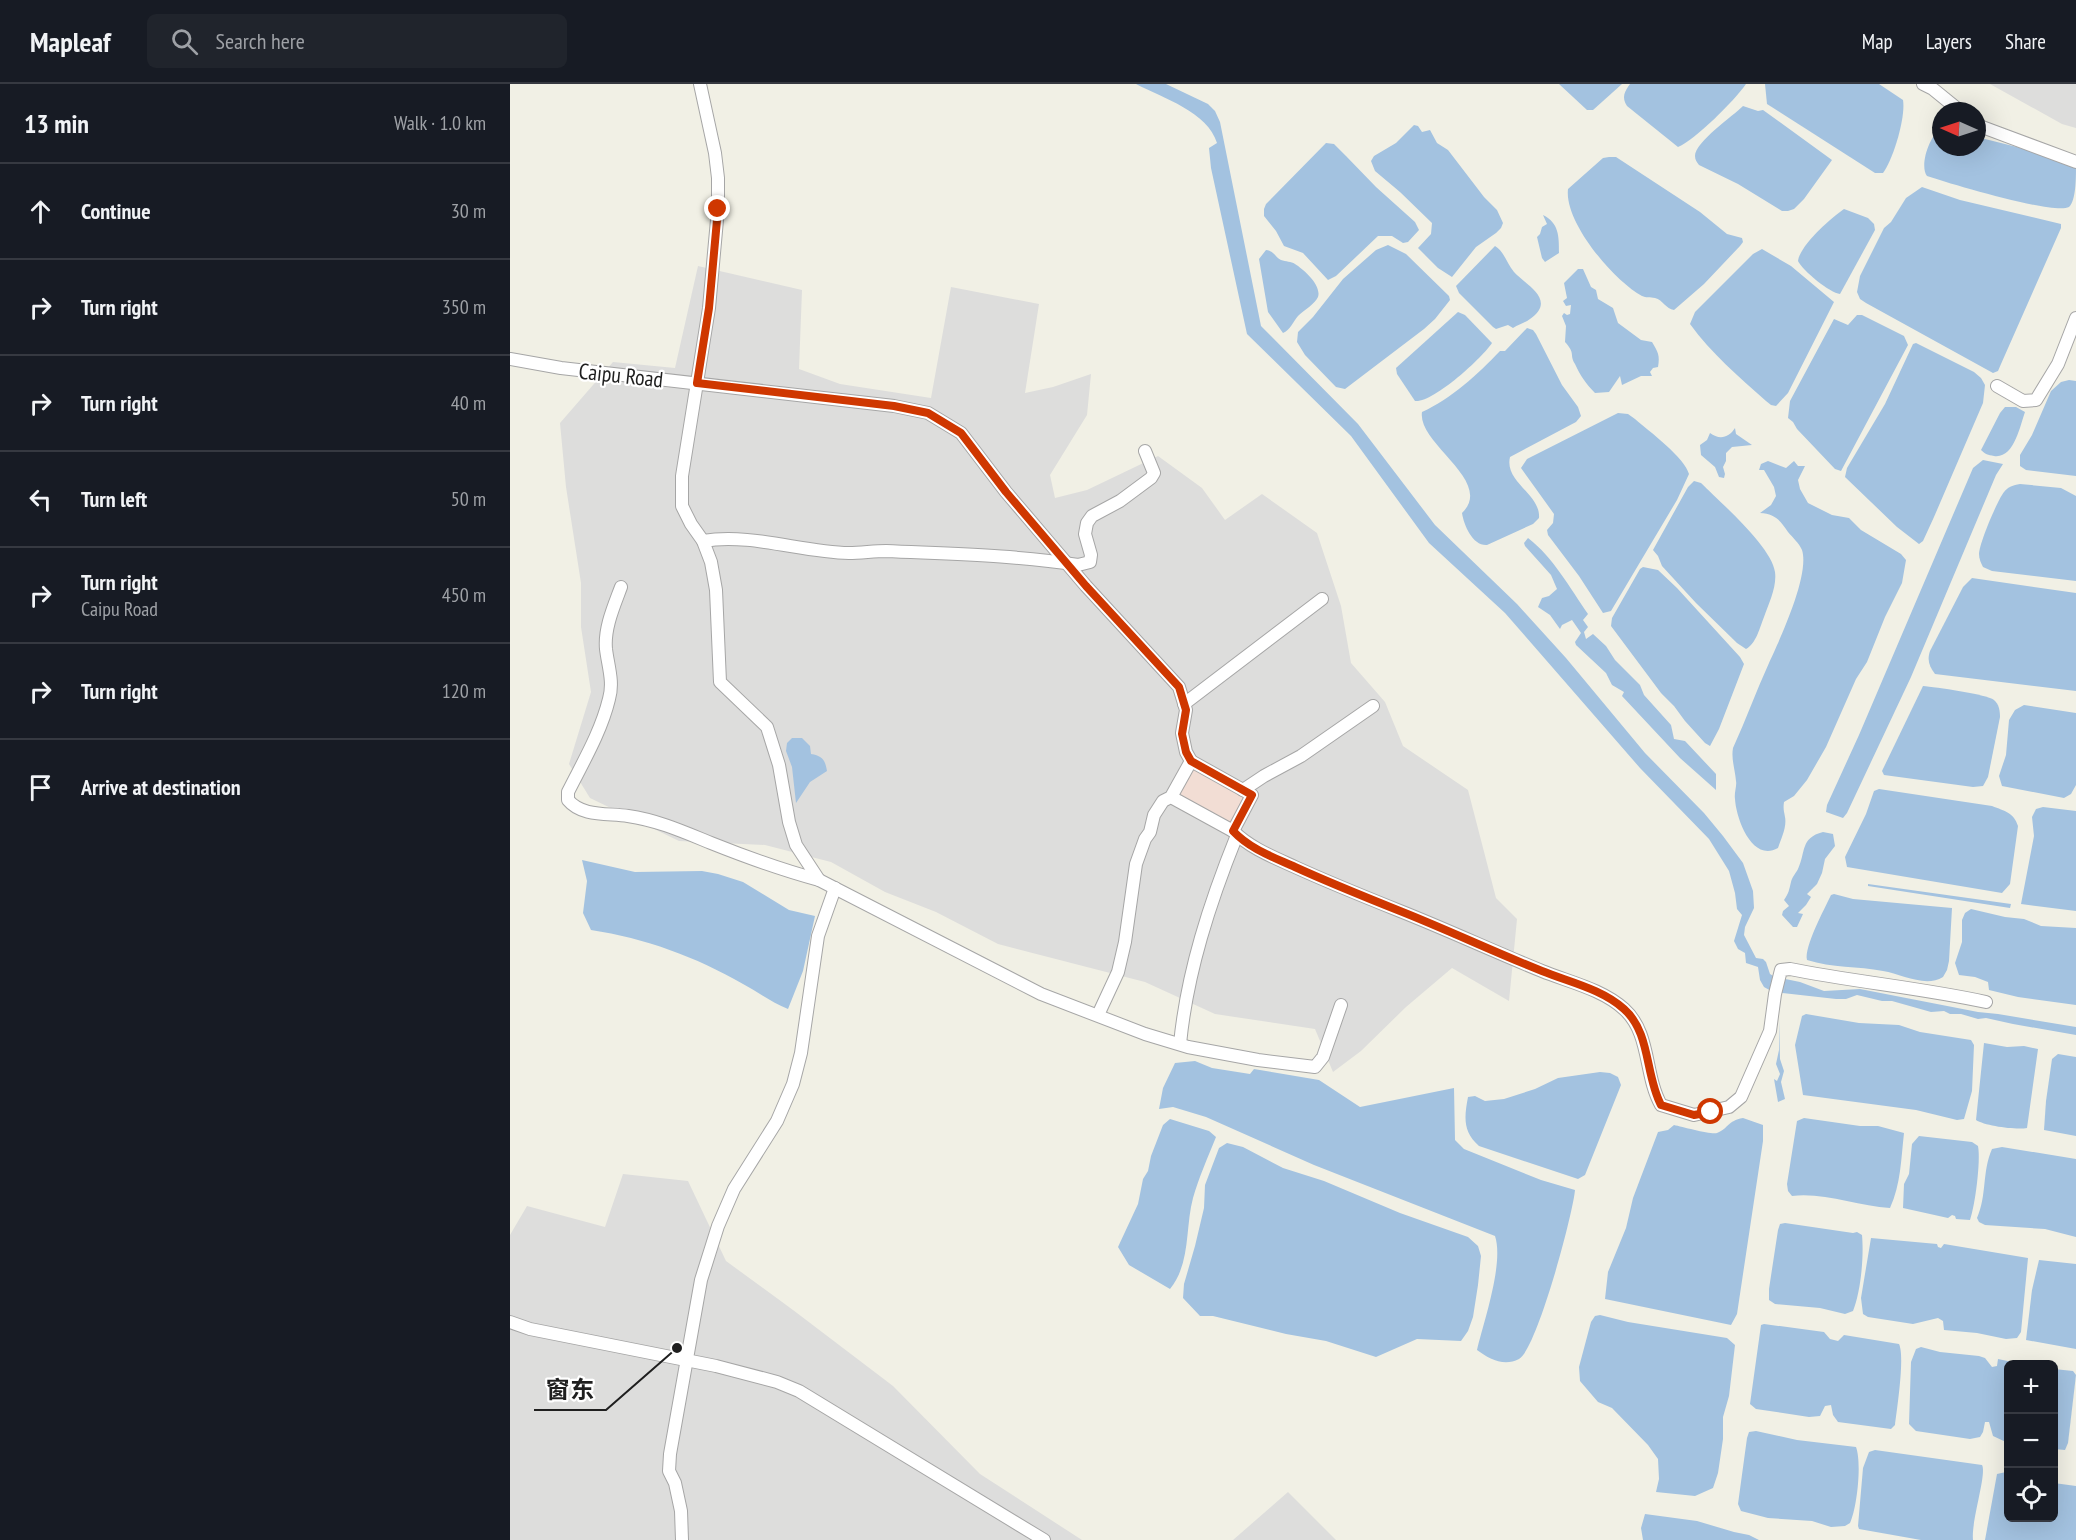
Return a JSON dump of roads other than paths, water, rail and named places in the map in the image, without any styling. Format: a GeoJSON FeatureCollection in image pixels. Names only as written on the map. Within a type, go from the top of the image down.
{"type":"FeatureCollection","features":[{"type":"Feature","properties":{"kind":"street"},"geometry":{"type":"LineString","coordinates":[[700,84],[718,178],[718,209],[709,308],[682,476],[682,506],[691,525],[703,541],[711,562],[716,590],[720,682],[767,727],[779,765],[789,822],[796,845],[819,880]]}},
{"type":"Feature","properties":{"kind":"street"},"geometry":{"type":"LineString","coordinates":[[1923,84],[1949,102]]}},
{"type":"Feature","properties":{"kind":"street"},"geometry":{"type":"LineString","coordinates":[[1986,128],[2076,162]]}},
{"type":"Feature","properties":{"kind":"street"},"geometry":{"type":"LineString","coordinates":[[1997,386],[2023,401],[2036,400],[2058,364],[2076,318]]}},
{"type":"Feature","properties":{"kind":"street","name":"Caipu Road"},"geometry":{"type":"LineString","coordinates":[[510,359],[561,368],[894,406],[928,413],[961,433],[1006,492],[1066,563],[1179,687],[1184,704]]}},
{"type":"Feature","properties":{"kind":"street"},"geometry":{"type":"LineString","coordinates":[[703,541],[716,538],[848,553],[883,551],[979,556],[1078,565],[1090,562],[1091,555],[1085,534],[1087,523],[1092,516],[1128,496],[1154,473],[1145,451]]}},
{"type":"Feature","properties":{"kind":"street"},"geometry":{"type":"LineString","coordinates":[[621,587],[607,633],[610,698],[600,726],[568,792],[567,800],[572,805],[585,811],[628,816],[662,824],[786,871],[819,880],[1041,994],[1146,1034],[1180,1044],[1258,1060],[1315,1067],[1323,1058],[1341,1005]]}},
{"type":"Feature","properties":{"kind":"street"},"geometry":{"type":"LineString","coordinates":[[1180,1044],[1184,1003],[1196,953],[1235,833],[1252,795],[1191,761],[1186,752],[1182,734],[1186,710],[1184,704],[1322,599]]}},
{"type":"Feature","properties":{"kind":"street"},"geometry":{"type":"LineString","coordinates":[[1243,790],[1301,756],[1372,706]]}},
{"type":"Feature","properties":{"kind":"street"},"geometry":{"type":"LineString","coordinates":[[1098,1015],[1118,972],[1125,942],[1136,864],[1145,839],[1150,832],[1154,815],[1163,801],[1171,796],[1191,761]]}},
{"type":"Feature","properties":{"kind":"street"},"geometry":{"type":"LineString","coordinates":[[1171,796],[1235,833],[1261,852],[1570,983],[1603,994],[1624,1009],[1639,1029],[1652,1082],[1661,1105],[1680,1112],[1694,1115],[1711,1112],[1729,1107],[1741,1097],[1770,1030],[1781,970],[1790,969],[1949,993],[1986,1002]]}},
{"type":"Feature","properties":{"kind":"street"},"geometry":{"type":"LineString","coordinates":[[682,1540],[681,1511],[675,1483],[669,1471],[701,1280],[718,1226],[734,1189],[777,1121],[793,1084],[801,1053],[818,936],[835,888]]}},
{"type":"Feature","properties":{"kind":"street"},"geometry":{"type":"LineString","coordinates":[[510,1322],[530,1329],[755,1376],[799,1391],[1044,1540]]}},
{"type":"Feature","properties":{"kind":"water"},"geometry":{"type":"Polygon","coordinates":[[[1136,84],[1166,84],[1208,104],[1215,111],[1220,122],[1261,326],[1358,424],[1435,525],[1517,604],[1566,658],[1645,753],[1704,813],[1723,836],[1743,863],[1753,891],[1754,908],[1745,927],[1744,935],[1756,958],[1766,962],[1770,974],[1824,991],[1860,989],[1978,1012],[2076,1027],[2076,1035],[1986,1018],[1978,1019],[1961,1014],[1950,1014],[1944,1011],[1931,1012],[1892,1001],[1857,995],[1846,999],[1836,999],[1773,992],[1764,987],[1760,980],[1758,967],[1746,963],[1745,953],[1738,949],[1734,941],[1742,915],[1737,909],[1729,871],[1709,839],[1640,768],[1505,613],[1429,543],[1351,436],[1247,334],[1211,168],[1209,148],[1217,143],[1212,132],[1195,114],[1136,84]]]}},
{"type":"Feature","properties":{"kind":"water"},"geometry":{"type":"Polygon","coordinates":[[[1559,84],[1622,84],[1593,110],[1587,110],[1559,84]]]}},
{"type":"Feature","properties":{"kind":"water"},"geometry":{"type":"Polygon","coordinates":[[[1630,84],[1746,84],[1714,119],[1678,147],[1627,106],[1624,97],[1630,84]]]}},
{"type":"Feature","properties":{"kind":"water"},"geometry":{"type":"Polygon","coordinates":[[[1765,84],[1879,84],[1903,100],[1903,117],[1898,138],[1883,173],[1875,173],[1767,104],[1765,84]]]}},
{"type":"Feature","properties":{"kind":"water"},"geometry":{"type":"Polygon","coordinates":[[[1743,106],[1758,111],[1763,110],[1832,160],[1794,209],[1782,211],[1738,184],[1699,165],[1696,161],[1695,156],[1701,144],[1743,106]]]}},
{"type":"Feature","properties":{"kind":"water"},"geometry":{"type":"Polygon","coordinates":[[[1414,125],[1418,126],[1422,132],[1430,130],[1437,143],[1448,150],[1484,197],[1497,210],[1503,223],[1496,233],[1476,247],[1452,277],[1438,268],[1418,248],[1431,234],[1432,223],[1375,171],[1371,161],[1374,156],[1396,143],[1414,125]]]}},
{"type":"Feature","properties":{"kind":"water"},"geometry":{"type":"Polygon","coordinates":[[[1932,139],[1932,156],[1986,156],[1986,139],[2076,167],[2073,200],[2069,207],[2043,207],[1927,176],[1924,165],[1932,139]]]}},
{"type":"Feature","properties":{"kind":"water"},"geometry":{"type":"Polygon","coordinates":[[[1326,143],[1334,144],[1376,187],[1415,222],[1419,230],[1408,242],[1403,243],[1392,236],[1378,236],[1336,276],[1328,280],[1303,253],[1284,246],[1264,216],[1266,204],[1326,143]]]}},
{"type":"Feature","properties":{"kind":"water"},"geometry":{"type":"Polygon","coordinates":[[[1616,157],[1700,212],[1727,234],[1742,238],[1743,242],[1740,246],[1704,284],[1674,310],[1658,299],[1642,296],[1618,278],[1593,249],[1574,218],[1568,189],[1603,158],[1616,157]]]}},
{"type":"Feature","properties":{"kind":"water"},"geometry":{"type":"Polygon","coordinates":[[[1922,187],[1960,200],[2061,224],[1998,371],[1993,373],[1866,303],[1860,299],[1857,292],[1860,276],[1884,228],[1891,222],[1906,198],[1922,187]]]}},
{"type":"Feature","properties":{"kind":"water"},"geometry":{"type":"Polygon","coordinates":[[[1844,209],[1868,218],[1874,224],[1875,230],[1840,294],[1817,281],[1798,261],[1810,240],[1844,209]]]}},
{"type":"Feature","properties":{"kind":"water"},"geometry":{"type":"Polygon","coordinates":[[[1543,215],[1555,226],[1559,241],[1559,253],[1545,262],[1537,237],[1542,227],[1547,224],[1543,215]]]}},
{"type":"Feature","properties":{"kind":"water"},"geometry":{"type":"Polygon","coordinates":[[[1388,245],[1406,254],[1449,296],[1450,300],[1424,329],[1345,389],[1336,387],[1305,355],[1297,342],[1298,332],[1343,279],[1376,250],[1388,245]]]}},
{"type":"Feature","properties":{"kind":"water"},"geometry":{"type":"Polygon","coordinates":[[[1495,246],[1501,251],[1514,272],[1532,288],[1540,299],[1541,306],[1538,312],[1513,328],[1508,325],[1496,329],[1493,327],[1459,293],[1456,286],[1495,246]]]}},
{"type":"Feature","properties":{"kind":"water"},"geometry":{"type":"Polygon","coordinates":[[[1762,249],[1791,266],[1834,302],[1788,393],[1776,406],[1766,401],[1726,364],[1690,324],[1695,312],[1753,254],[1762,249]]]}},
{"type":"Feature","properties":{"kind":"water"},"geometry":{"type":"Polygon","coordinates":[[[1266,250],[1303,270],[1317,287],[1318,297],[1283,333],[1268,312],[1259,259],[1266,250]]]}},
{"type":"Feature","properties":{"kind":"water"},"geometry":{"type":"Polygon","coordinates":[[[1578,269],[1583,269],[1591,287],[1596,290],[1598,299],[1613,308],[1618,323],[1641,340],[1652,342],[1659,359],[1658,367],[1653,368],[1650,372],[1652,376],[1641,376],[1622,385],[1620,376],[1609,392],[1595,393],[1584,379],[1565,342],[1566,326],[1562,316],[1564,313],[1570,314],[1571,305],[1566,306],[1563,301],[1567,298],[1564,283],[1578,269]]]}},
{"type":"Feature","properties":{"kind":"water"},"geometry":{"type":"Polygon","coordinates":[[[1458,312],[1465,315],[1492,343],[1478,359],[1445,387],[1423,400],[1415,401],[1397,374],[1396,368],[1458,312]]]}},
{"type":"Feature","properties":{"kind":"water"},"geometry":{"type":"Polygon","coordinates":[[[1857,315],[1862,315],[1904,336],[1908,345],[1841,471],[1835,469],[1788,418],[1790,401],[1834,319],[1848,325],[1857,315]]]}},
{"type":"Feature","properties":{"kind":"water"},"geometry":{"type":"Polygon","coordinates":[[[1527,328],[1536,334],[1581,416],[1576,422],[1510,457],[1512,474],[1534,502],[1539,518],[1533,524],[1487,545],[1473,539],[1467,529],[1462,513],[1470,501],[1469,488],[1463,475],[1431,437],[1424,424],[1422,412],[1464,385],[1500,351],[1505,351],[1527,328]]]}},
{"type":"Feature","properties":{"kind":"water"},"geometry":{"type":"Polygon","coordinates":[[[1916,343],[1974,372],[1985,385],[1983,403],[1934,517],[1923,541],[1919,544],[1897,527],[1845,477],[1847,468],[1885,404],[1913,344],[1916,343]]]}},
{"type":"Feature","properties":{"kind":"water"},"geometry":{"type":"Polygon","coordinates":[[[2076,381],[2076,476],[2026,470],[2020,466],[2020,455],[2032,435],[2051,391],[2061,382],[2076,381]]]}},
{"type":"Feature","properties":{"kind":"water"},"geometry":{"type":"Polygon","coordinates":[[[2005,407],[2016,407],[2025,412],[2018,433],[2007,452],[2001,456],[1988,455],[1981,450],[2005,407]]]}},
{"type":"Feature","properties":{"kind":"water"},"geometry":{"type":"Polygon","coordinates":[[[1618,413],[1628,414],[1657,437],[1681,460],[1689,474],[1677,500],[1611,611],[1603,613],[1548,535],[1547,530],[1553,523],[1554,514],[1521,468],[1527,459],[1618,413]]]}},
{"type":"Feature","properties":{"kind":"water"},"geometry":{"type":"Polygon","coordinates":[[[1735,428],[1736,434],[1752,445],[1732,447],[1726,453],[1723,467],[1724,478],[1719,477],[1715,467],[1701,455],[1700,445],[1707,440],[1710,433],[1717,437],[1724,437],[1735,428]]]}},
{"type":"Feature","properties":{"kind":"water"},"geometry":{"type":"Polygon","coordinates":[[[1983,460],[2003,464],[1996,475],[1911,677],[1847,813],[1843,818],[1826,812],[1827,805],[1973,468],[1983,460]]]}},
{"type":"Feature","properties":{"kind":"water"},"geometry":{"type":"Polygon","coordinates":[[[1768,461],[1786,468],[1794,461],[1798,466],[1805,466],[1798,480],[1808,503],[1832,515],[1849,518],[1861,530],[1901,554],[1906,560],[1902,583],[1867,662],[1856,679],[1826,747],[1807,780],[1794,796],[1784,802],[1783,833],[1778,848],[1769,851],[1753,844],[1738,817],[1732,756],[1733,748],[1786,623],[1802,575],[1802,550],[1799,545],[1777,518],[1760,513],[1771,505],[1776,496],[1774,487],[1764,470],[1759,470],[1761,464],[1768,461]]]}},
{"type":"Feature","properties":{"kind":"water"},"geometry":{"type":"Polygon","coordinates":[[[1694,481],[1701,483],[1732,513],[1765,550],[1772,562],[1775,572],[1774,589],[1755,639],[1746,649],[1696,603],[1662,566],[1653,550],[1688,487],[1694,481]]]}},
{"type":"Feature","properties":{"kind":"water"},"geometry":{"type":"Polygon","coordinates":[[[2020,484],[2061,488],[2076,496],[2076,581],[1992,571],[1983,567],[1979,554],[1993,513],[2006,490],[2020,484]]]}},
{"type":"Feature","properties":{"kind":"water"},"geometry":{"type":"Polygon","coordinates":[[[1528,538],[1553,564],[1588,614],[1583,620],[1588,627],[1584,632],[1586,639],[1593,634],[1640,685],[1644,695],[1671,725],[1674,739],[1685,741],[1716,774],[1716,790],[1680,758],[1622,696],[1624,692],[1612,685],[1606,673],[1576,645],[1575,642],[1581,633],[1572,620],[1562,625],[1560,629],[1550,615],[1538,607],[1542,598],[1549,596],[1557,589],[1551,575],[1525,546],[1524,543],[1528,538]]]}},
{"type":"Feature","properties":{"kind":"water"},"geometry":{"type":"Polygon","coordinates":[[[1643,567],[1658,570],[1677,588],[1744,664],[1719,729],[1710,746],[1661,693],[1611,626],[1612,618],[1643,567]]]}},
{"type":"Feature","properties":{"kind":"water"},"geometry":{"type":"Polygon","coordinates":[[[1972,578],[2076,593],[2076,691],[1935,674],[1929,663],[1930,651],[1963,587],[1972,578]]]}},
{"type":"Feature","properties":{"kind":"water"},"geometry":{"type":"Polygon","coordinates":[[[1923,686],[1981,695],[1994,700],[1997,704],[2000,717],[1988,777],[1983,786],[1973,787],[1884,775],[1882,771],[1923,686]]]}},
{"type":"Feature","properties":{"kind":"water"},"geometry":{"type":"Polygon","coordinates":[[[2024,705],[2076,713],[2076,785],[2071,794],[2064,798],[2002,786],[1999,776],[2006,755],[2009,720],[2015,710],[2024,705]]]}},
{"type":"Feature","properties":{"kind":"water"},"geometry":{"type":"Polygon","coordinates":[[[792,738],[802,738],[810,746],[811,754],[822,759],[827,771],[810,782],[796,803],[792,767],[786,751],[787,743],[792,738]]]}},
{"type":"Feature","properties":{"kind":"water"},"geometry":{"type":"Polygon","coordinates":[[[1879,789],[1992,806],[2008,813],[2018,826],[2010,884],[2002,893],[1847,867],[1845,857],[1866,814],[1874,791],[1879,789]]]}},
{"type":"Feature","properties":{"kind":"water"},"geometry":{"type":"Polygon","coordinates":[[[2043,807],[2076,811],[2076,911],[2021,904],[2034,836],[2032,817],[2036,809],[2043,807]]]}},
{"type":"Feature","properties":{"kind":"water"},"geometry":{"type":"Polygon","coordinates":[[[1823,832],[1833,834],[1835,846],[1825,859],[1817,884],[1807,894],[1811,897],[1798,913],[1803,914],[1797,927],[1793,927],[1782,915],[1789,906],[1784,900],[1807,842],[1823,832]]]}},
{"type":"Feature","properties":{"kind":"water"},"geometry":{"type":"Polygon","coordinates":[[[582,860],[635,872],[702,871],[718,874],[743,882],[789,910],[815,916],[803,971],[788,1009],[725,974],[688,957],[650,943],[591,930],[583,913],[587,881],[582,860]]]}},
{"type":"Feature","properties":{"kind":"water"},"geometry":{"type":"Polygon","coordinates":[[[1868,884],[2011,904],[2010,908],[1868,886],[1868,884]]]}},
{"type":"Feature","properties":{"kind":"water"},"geometry":{"type":"Polygon","coordinates":[[[1831,895],[1853,899],[1952,908],[1949,961],[1943,977],[1921,981],[1883,971],[1807,960],[1808,946],[1815,928],[1831,895]]]}},
{"type":"Feature","properties":{"kind":"water"},"geometry":{"type":"Polygon","coordinates":[[[1971,909],[2024,919],[2041,926],[2076,928],[2076,1005],[2018,997],[1989,990],[1988,982],[1975,977],[1959,975],[1955,963],[1962,942],[1962,920],[1965,913],[1971,909]]]}},
{"type":"Feature","properties":{"kind":"water"},"geometry":{"type":"Polygon","coordinates":[[[1806,1014],[1859,1023],[1899,1025],[1920,1032],[1971,1040],[1974,1045],[1972,1091],[1964,1119],[1957,1120],[1916,1110],[1803,1095],[1795,1045],[1802,1016],[1806,1014]]]}},
{"type":"Feature","properties":{"kind":"water"},"geometry":{"type":"Polygon","coordinates":[[[1779,1019],[1780,1059],[1784,1071],[1781,1082],[1785,1099],[1778,1102],[1774,1079],[1777,1081],[1780,1074],[1776,1064],[1779,1050],[1779,1019]]]}},
{"type":"Feature","properties":{"kind":"water"},"geometry":{"type":"Polygon","coordinates":[[[1984,1043],[2038,1049],[2027,1128],[2001,1127],[1976,1120],[1984,1043]]]}},
{"type":"Feature","properties":{"kind":"water"},"geometry":{"type":"Polygon","coordinates":[[[2058,1054],[2076,1057],[2076,1136],[2044,1130],[2052,1059],[2058,1054]]]}},
{"type":"Feature","properties":{"kind":"water"},"geometry":{"type":"Polygon","coordinates":[[[1195,1061],[1212,1068],[1250,1074],[1254,1069],[1319,1080],[1360,1107],[1454,1088],[1455,1140],[1464,1149],[1541,1180],[1575,1190],[1553,1280],[1535,1332],[1519,1359],[1502,1362],[1477,1350],[1495,1276],[1497,1247],[1495,1236],[1314,1165],[1206,1117],[1173,1107],[1159,1109],[1163,1088],[1175,1063],[1195,1061]]]}},
{"type":"Feature","properties":{"kind":"water"},"geometry":{"type":"Polygon","coordinates":[[[1600,1072],[1618,1077],[1621,1085],[1585,1175],[1578,1179],[1479,1146],[1467,1130],[1468,1097],[1475,1096],[1485,1101],[1504,1099],[1535,1089],[1558,1078],[1600,1072]]]}},
{"type":"Feature","properties":{"kind":"water"},"geometry":{"type":"Polygon","coordinates":[[[1743,1118],[1763,1125],[1763,1141],[1737,1314],[1731,1325],[1605,1299],[1608,1272],[1626,1228],[1633,1198],[1658,1132],[1668,1130],[1674,1125],[1717,1133],[1734,1121],[1743,1118]]]}},
{"type":"Feature","properties":{"kind":"water"},"geometry":{"type":"Polygon","coordinates":[[[1804,1118],[1860,1126],[1878,1126],[1904,1133],[1898,1181],[1890,1208],[1816,1196],[1792,1196],[1787,1184],[1797,1121],[1804,1118]]]}},
{"type":"Feature","properties":{"kind":"water"},"geometry":{"type":"Polygon","coordinates":[[[1170,1119],[1209,1131],[1216,1137],[1193,1198],[1181,1268],[1170,1289],[1129,1265],[1118,1247],[1138,1204],[1143,1179],[1148,1171],[1163,1125],[1170,1119]]]}},
{"type":"Feature","properties":{"kind":"water"},"geometry":{"type":"Polygon","coordinates":[[[1919,1136],[1972,1142],[1978,1146],[1977,1183],[1970,1220],[1956,1219],[1952,1215],[1948,1218],[1903,1208],[1904,1184],[1909,1174],[1912,1144],[1919,1136]]]}},
{"type":"Feature","properties":{"kind":"water"},"geometry":{"type":"Polygon","coordinates":[[[1227,1143],[1243,1147],[1283,1168],[1324,1181],[1400,1213],[1468,1237],[1478,1246],[1481,1256],[1473,1317],[1461,1341],[1417,1339],[1376,1357],[1326,1341],[1286,1334],[1213,1316],[1200,1316],[1183,1298],[1184,1284],[1204,1208],[1205,1185],[1219,1148],[1227,1143]]]}},
{"type":"Feature","properties":{"kind":"water"},"geometry":{"type":"Polygon","coordinates":[[[2002,1147],[2076,1159],[2076,1237],[2045,1229],[1985,1225],[1979,1222],[1977,1218],[1989,1157],[1992,1149],[2002,1147]]]}},
{"type":"Feature","properties":{"kind":"water"},"geometry":{"type":"Polygon","coordinates":[[[1780,1224],[1857,1232],[1862,1235],[1861,1273],[1853,1311],[1845,1314],[1820,1308],[1775,1304],[1769,1300],[1778,1230],[1780,1224]]]}},
{"type":"Feature","properties":{"kind":"water"},"geometry":{"type":"Polygon","coordinates":[[[1871,1238],[1937,1244],[1941,1248],[1944,1244],[2028,1258],[2021,1332],[2017,1338],[2006,1339],[1944,1330],[1943,1321],[1938,1318],[1913,1324],[1868,1317],[1863,1314],[1861,1298],[1871,1238]]]}},
{"type":"Feature","properties":{"kind":"water"},"geometry":{"type":"Polygon","coordinates":[[[2039,1260],[2076,1264],[2076,1349],[2026,1340],[2032,1290],[2039,1260]]]}},
{"type":"Feature","properties":{"kind":"water"},"geometry":{"type":"Polygon","coordinates":[[[1600,1315],[1628,1322],[1727,1338],[1735,1345],[1729,1396],[1723,1417],[1723,1439],[1718,1473],[1713,1488],[1695,1496],[1656,1492],[1659,1479],[1658,1459],[1648,1445],[1612,1408],[1598,1402],[1580,1381],[1579,1367],[1591,1322],[1595,1316],[1600,1315]]]}},
{"type":"Feature","properties":{"kind":"water"},"geometry":{"type":"Polygon","coordinates":[[[1761,1325],[1824,1332],[1830,1339],[1838,1341],[1844,1335],[1899,1344],[1901,1371],[1895,1425],[1891,1429],[1838,1422],[1833,1415],[1831,1405],[1825,1406],[1820,1416],[1809,1417],[1756,1409],[1750,1404],[1761,1325]]]}},
{"type":"Feature","properties":{"kind":"water"},"geometry":{"type":"Polygon","coordinates":[[[1921,1347],[1940,1352],[1979,1356],[1985,1358],[1992,1367],[1997,1366],[1998,1359],[2004,1360],[2004,1441],[1993,1436],[1989,1422],[1985,1422],[1980,1437],[1970,1439],[1916,1431],[1909,1424],[1911,1362],[1916,1349],[1921,1347]]]}},
{"type":"Feature","properties":{"kind":"water"},"geometry":{"type":"Polygon","coordinates":[[[2058,1369],[2073,1371],[2076,1375],[2068,1443],[2065,1450],[2058,1449],[2058,1369]]]}},
{"type":"Feature","properties":{"kind":"water"},"geometry":{"type":"Polygon","coordinates":[[[1756,1431],[1797,1440],[1856,1447],[1859,1464],[1858,1485],[1850,1523],[1845,1526],[1831,1527],[1812,1521],[1768,1518],[1741,1511],[1738,1504],[1747,1438],[1749,1432],[1756,1431]]]}},
{"type":"Feature","properties":{"kind":"water"},"geometry":{"type":"Polygon","coordinates":[[[1875,1450],[1982,1465],[1973,1540],[1921,1540],[1859,1529],[1863,1468],[1869,1452],[1875,1450]]]}},
{"type":"Feature","properties":{"kind":"water"},"geometry":{"type":"Polygon","coordinates":[[[2004,1473],[2004,1522],[2058,1522],[2058,1484],[2076,1486],[2076,1540],[1985,1540],[1997,1474],[2004,1473]]]}},
{"type":"Feature","properties":{"kind":"water"},"geometry":{"type":"Polygon","coordinates":[[[1645,1514],[1697,1521],[1749,1535],[1759,1540],[1643,1540],[1641,1528],[1645,1514]]]}},
{"type":"Feature","properties":{"kind":"place","name":"窗东"},"geometry":{"type":"Point","coordinates":[677,1348]}}]}
